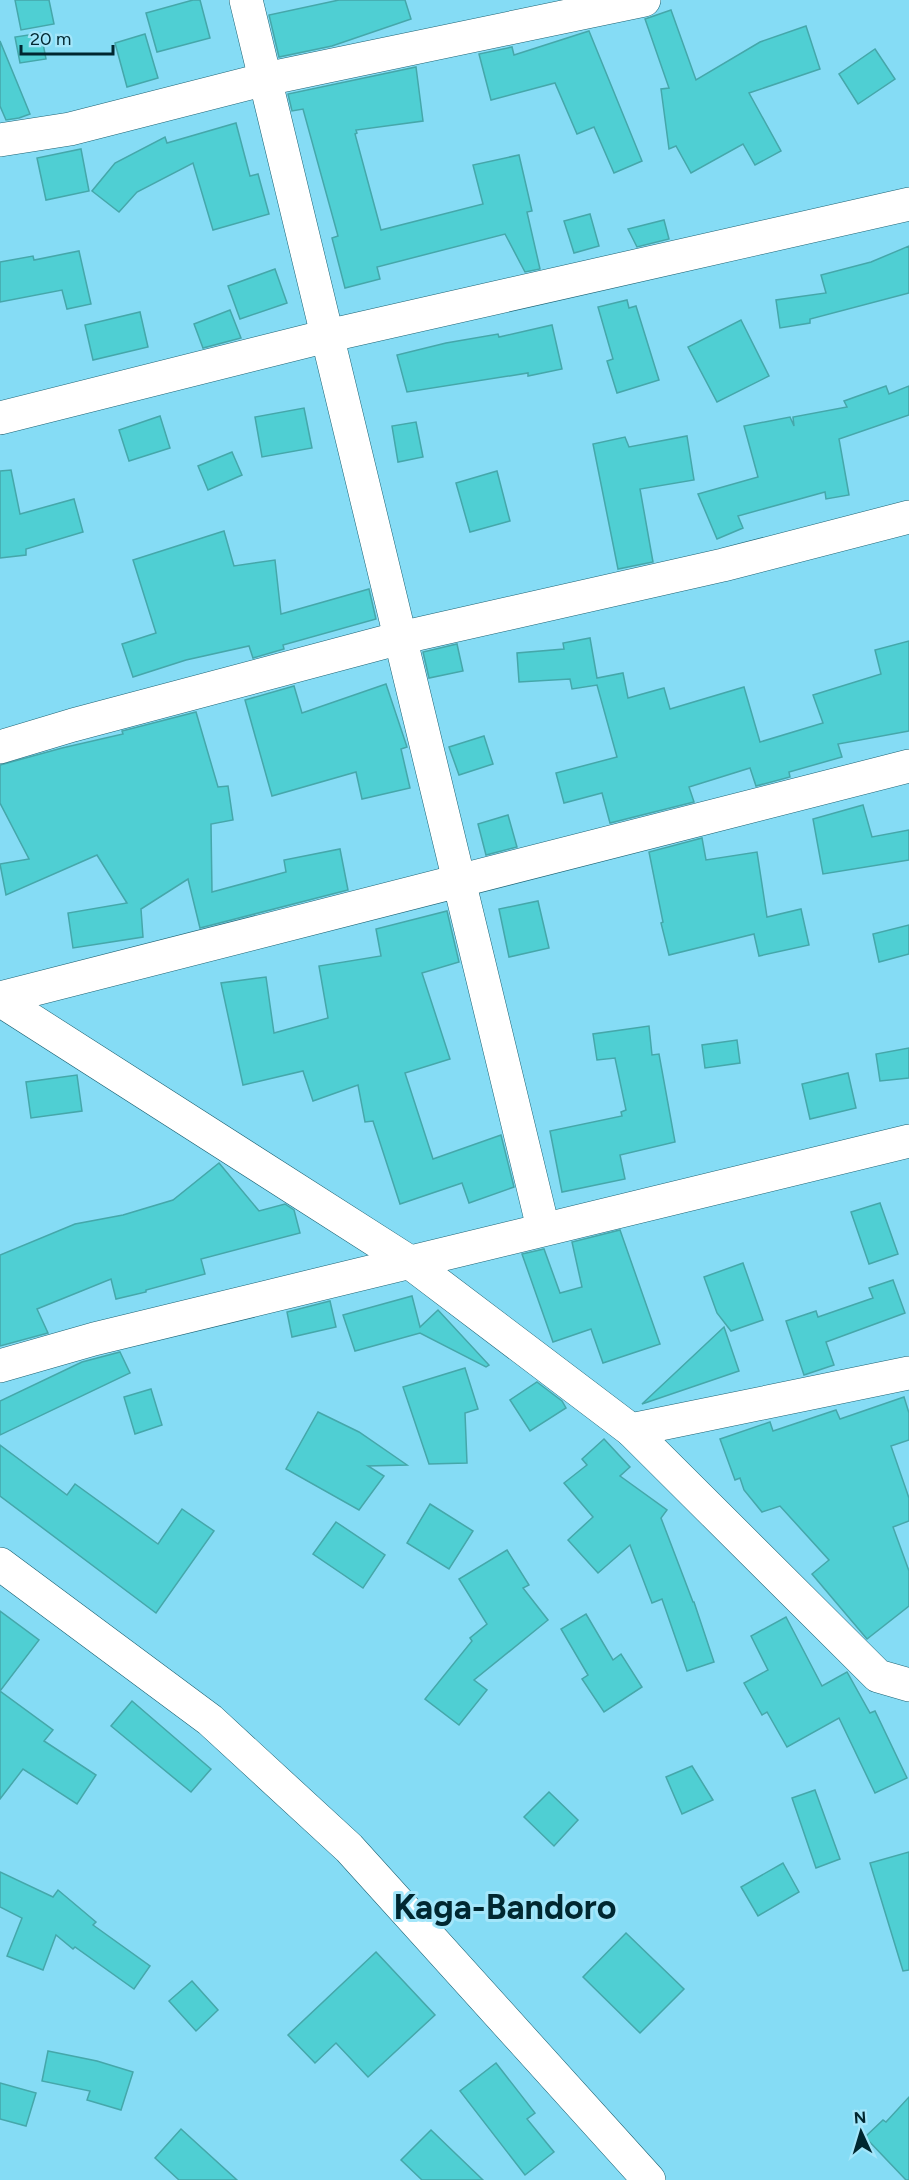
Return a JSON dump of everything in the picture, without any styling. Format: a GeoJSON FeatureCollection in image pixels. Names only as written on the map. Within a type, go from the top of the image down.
{"type":"FeatureCollection","features":[{"type":"Feature","properties":{"kind":"street"},"geometry":{"type":"LineString","coordinates":[[246,0],[543,1228]]}},
{"type":"Feature","properties":{"kind":"street"},"geometry":{"type":"LineString","coordinates":[[0,140],[70,129],[266,80],[644,0]]}},
{"type":"Feature","properties":{"kind":"street"},"geometry":{"type":"LineString","coordinates":[[0,418],[327,336],[909,204]]}},
{"type":"Feature","properties":{"kind":"street"},"geometry":{"type":"LineString","coordinates":[[0,747],[73,725],[400,638],[723,565],[909,517]]}},
{"type":"Feature","properties":{"kind":"street"},"geometry":{"type":"LineString","coordinates":[[0,999],[909,766]]}},
{"type":"Feature","properties":{"kind":"street"},"geometry":{"type":"LineString","coordinates":[[0,999],[408,1261],[631,1430],[909,1705]]}},
{"type":"Feature","properties":{"kind":"street"},"geometry":{"type":"LineString","coordinates":[[0,1366],[94,1338],[909,1141]]}},
{"type":"Feature","properties":{"kind":"street"},"geometry":{"type":"LineString","coordinates":[[631,1430],[909,1373]]}},
{"type":"Feature","properties":{"kind":"street"},"geometry":{"type":"LineString","coordinates":[[0,1564],[210,1720],[349,1848],[649,2180]]}},
{"type":"Feature","properties":{"kind":"street"},"geometry":{"type":"LineString","coordinates":[[878,1676],[909,1685]]}},
{"type":"Feature","properties":{"kind":"building"},"geometry":{"type":"Polygon","coordinates":[[[15,0],[49,0],[54,24],[21,30],[15,0]]]}},
{"type":"Feature","properties":{"kind":"building"},"geometry":{"type":"Polygon","coordinates":[[[200,0],[210,38],[157,52],[146,13],[200,0]]]}},
{"type":"Feature","properties":{"kind":"building"},"geometry":{"type":"Polygon","coordinates":[[[339,0],[405,0],[411,19],[332,46],[279,57],[269,15],[339,0]]]}},
{"type":"Feature","properties":{"kind":"building"},"geometry":{"type":"Polygon","coordinates":[[[671,10],[696,80],[760,42],[806,26],[820,69],[749,93],[781,151],[755,165],[743,144],[691,173],[676,146],[669,149],[661,89],[669,88],[645,19],[671,10]]]}},
{"type":"Feature","properties":{"kind":"building"},"geometry":{"type":"Polygon","coordinates":[[[589,31],[642,161],[614,173],[594,127],[577,134],[555,83],[491,100],[479,54],[512,47],[514,55],[589,31]]]}},
{"type":"Feature","properties":{"kind":"building"},"geometry":{"type":"Polygon","coordinates":[[[41,33],[46,59],[20,63],[15,37],[41,33]]]}},
{"type":"Feature","properties":{"kind":"building"},"geometry":{"type":"Polygon","coordinates":[[[145,34],[158,78],[127,87],[115,43],[145,34]]]}},
{"type":"Feature","properties":{"kind":"building"},"geometry":{"type":"Polygon","coordinates":[[[0,41],[30,114],[19,118],[6,120],[0,106],[0,41]]]}},
{"type":"Feature","properties":{"kind":"building"},"geometry":{"type":"Polygon","coordinates":[[[875,49],[895,79],[858,104],[839,74],[875,49]]]}},
{"type":"Feature","properties":{"kind":"building"},"geometry":{"type":"Polygon","coordinates":[[[416,67],[423,121],[356,130],[355,134],[381,230],[483,204],[473,165],[519,155],[532,211],[527,212],[540,269],[525,272],[505,234],[377,267],[380,279],[345,288],[332,238],[338,236],[303,109],[292,111],[288,94],[416,67]]]}},
{"type":"Feature","properties":{"kind":"building"},"geometry":{"type":"Polygon","coordinates":[[[236,123],[250,176],[258,174],[269,214],[213,230],[193,163],[137,192],[119,212],[92,191],[115,163],[165,137],[167,143],[236,123]]]}},
{"type":"Feature","properties":{"kind":"building"},"geometry":{"type":"Polygon","coordinates":[[[81,149],[89,191],[46,200],[37,158],[81,149]]]}},
{"type":"Feature","properties":{"kind":"building"},"geometry":{"type":"Polygon","coordinates":[[[590,214],[599,246],[574,253],[564,221],[590,214]]]}},
{"type":"Feature","properties":{"kind":"building"},"geometry":{"type":"Polygon","coordinates":[[[664,220],[669,239],[637,247],[628,229],[664,220]]]}},
{"type":"Feature","properties":{"kind":"building"},"geometry":{"type":"Polygon","coordinates":[[[909,246],[909,293],[810,319],[810,323],[780,328],[776,300],[826,293],[821,275],[871,262],[909,246]]]}},
{"type":"Feature","properties":{"kind":"building"},"geometry":{"type":"Polygon","coordinates":[[[79,251],[91,304],[67,309],[62,290],[0,302],[0,262],[33,256],[34,260],[79,251]]]}},
{"type":"Feature","properties":{"kind":"building"},"geometry":{"type":"Polygon","coordinates":[[[275,269],[287,303],[240,319],[228,286],[275,269]]]}},
{"type":"Feature","properties":{"kind":"building"},"geometry":{"type":"Polygon","coordinates":[[[627,300],[629,308],[636,306],[659,380],[617,393],[607,361],[613,359],[598,307],[627,300]]]}},
{"type":"Feature","properties":{"kind":"building"},"geometry":{"type":"Polygon","coordinates":[[[230,310],[241,338],[203,348],[194,324],[230,310]]]}},
{"type":"Feature","properties":{"kind":"building"},"geometry":{"type":"Polygon","coordinates":[[[140,312],[148,347],[93,360],[85,325],[140,312]]]}},
{"type":"Feature","properties":{"kind":"building"},"geometry":{"type":"Polygon","coordinates":[[[741,320],[769,376],[717,402],[688,347],[741,320]]]}},
{"type":"Feature","properties":{"kind":"building"},"geometry":{"type":"Polygon","coordinates":[[[552,325],[562,369],[528,376],[528,373],[407,392],[397,355],[446,343],[498,334],[499,337],[552,325]]]}},
{"type":"Feature","properties":{"kind":"building"},"geometry":{"type":"Polygon","coordinates":[[[886,386],[889,394],[909,386],[909,415],[839,439],[849,495],[826,499],[825,492],[738,516],[743,528],[717,539],[698,494],[758,477],[744,426],[790,417],[794,426],[793,417],[847,407],[844,401],[886,386]]]}},
{"type":"Feature","properties":{"kind":"building"},"geometry":{"type":"Polygon","coordinates":[[[304,408],[312,448],[262,457],[255,417],[304,408]]]}},
{"type":"Feature","properties":{"kind":"building"},"geometry":{"type":"Polygon","coordinates":[[[160,416],[170,448],[129,461],[119,430],[160,416]]]}},
{"type":"Feature","properties":{"kind":"building"},"geometry":{"type":"Polygon","coordinates":[[[416,422],[423,457],[398,462],[392,426],[416,422]]]}},
{"type":"Feature","properties":{"kind":"building"},"geometry":{"type":"Polygon","coordinates":[[[687,436],[694,480],[640,489],[653,562],[618,569],[593,444],[625,437],[629,447],[687,436]]]}},
{"type":"Feature","properties":{"kind":"building"},"geometry":{"type":"Polygon","coordinates":[[[232,452],[242,475],[208,490],[198,466],[232,452]]]}},
{"type":"Feature","properties":{"kind":"building"},"geometry":{"type":"Polygon","coordinates":[[[11,470],[20,514],[74,499],[83,532],[26,549],[26,555],[0,558],[0,471],[11,470]]]}},
{"type":"Feature","properties":{"kind":"building"},"geometry":{"type":"Polygon","coordinates":[[[497,471],[510,521],[470,532],[456,483],[497,471]]]}},
{"type":"Feature","properties":{"kind":"building"},"geometry":{"type":"Polygon","coordinates":[[[224,531],[234,566],[275,560],[281,614],[369,589],[376,619],[283,645],[284,649],[253,658],[249,646],[186,660],[133,677],[122,644],[156,633],[133,560],[224,531]]]}},
{"type":"Feature","properties":{"kind":"building"},"geometry":{"type":"Polygon","coordinates":[[[590,638],[597,678],[623,673],[628,698],[664,688],[670,709],[744,687],[760,742],[823,723],[813,695],[881,674],[875,650],[909,641],[909,731],[838,744],[842,757],[789,772],[790,777],[756,786],[750,768],[689,787],[694,802],[610,823],[602,793],[564,803],[556,773],[617,757],[597,685],[572,689],[570,679],[519,682],[517,653],[564,649],[563,643],[590,638]]]}},
{"type":"Feature","properties":{"kind":"building"},"geometry":{"type":"Polygon","coordinates":[[[457,644],[463,671],[429,678],[423,652],[457,644]]]}},
{"type":"Feature","properties":{"kind":"building"},"geometry":{"type":"Polygon","coordinates":[[[386,684],[407,747],[401,749],[410,788],[362,799],[356,772],[272,796],[245,700],[294,686],[302,713],[386,684]]]}},
{"type":"Feature","properties":{"kind":"building"},"geometry":{"type":"Polygon","coordinates":[[[196,712],[218,787],[228,786],[233,820],[211,824],[212,892],[286,872],[284,860],[340,849],[348,890],[200,928],[188,879],[141,909],[143,937],[73,948],[68,913],[127,903],[97,855],[6,895],[0,864],[29,859],[0,803],[0,765],[123,734],[122,731],[196,712]]]}},
{"type":"Feature","properties":{"kind":"building"},"geometry":{"type":"Polygon","coordinates":[[[484,736],[493,764],[459,775],[449,747],[484,736]]]}},
{"type":"Feature","properties":{"kind":"building"},"geometry":{"type":"Polygon","coordinates":[[[863,805],[872,837],[909,830],[909,860],[823,874],[813,819],[863,805]]]}},
{"type":"Feature","properties":{"kind":"building"},"geometry":{"type":"Polygon","coordinates":[[[508,815],[517,847],[486,855],[478,824],[508,815]]]}},
{"type":"Feature","properties":{"kind":"building"},"geometry":{"type":"Polygon","coordinates":[[[702,838],[706,860],[757,852],[767,917],[801,909],[809,945],[759,956],[754,934],[669,955],[649,852],[702,838]]]}},
{"type":"Feature","properties":{"kind":"building"},"geometry":{"type":"Polygon","coordinates":[[[538,901],[549,948],[509,957],[499,909],[538,901]]]}},
{"type":"Feature","properties":{"kind":"building"},"geometry":{"type":"Polygon","coordinates":[[[447,911],[459,962],[422,973],[450,1059],[405,1073],[433,1159],[501,1135],[514,1187],[469,1203],[462,1183],[400,1204],[373,1121],[365,1122],[358,1085],[313,1101],[303,1071],[243,1085],[221,983],[266,977],[274,1033],[328,1018],[319,966],[381,956],[376,929],[447,911]]]}},
{"type":"Feature","properties":{"kind":"building"},"geometry":{"type":"Polygon","coordinates":[[[909,925],[909,954],[879,962],[873,934],[909,925]]]}},
{"type":"Feature","properties":{"kind":"building"},"geometry":{"type":"Polygon","coordinates":[[[649,1026],[652,1055],[659,1054],[675,1142],[620,1155],[625,1179],[562,1192],[550,1131],[622,1116],[621,1112],[626,1110],[615,1058],[597,1060],[593,1034],[649,1026]]]}},
{"type":"Feature","properties":{"kind":"building"},"geometry":{"type":"Polygon","coordinates":[[[737,1040],[740,1063],[705,1068],[702,1045],[737,1040]]]}},
{"type":"Feature","properties":{"kind":"building"},"geometry":{"type":"Polygon","coordinates":[[[909,1048],[909,1078],[880,1081],[876,1054],[909,1048]]]}},
{"type":"Feature","properties":{"kind":"building"},"geometry":{"type":"Polygon","coordinates":[[[848,1073],[856,1108],[810,1119],[802,1084],[848,1073]]]}},
{"type":"Feature","properties":{"kind":"building"},"geometry":{"type":"Polygon","coordinates":[[[77,1075],[82,1111],[31,1118],[26,1082],[77,1075]]]}},
{"type":"Feature","properties":{"kind":"building"},"geometry":{"type":"Polygon","coordinates":[[[219,1163],[259,1211],[285,1204],[294,1210],[300,1233],[201,1259],[205,1274],[146,1290],[146,1292],[116,1299],[111,1279],[37,1309],[48,1333],[0,1346],[0,1255],[75,1224],[123,1215],[173,1200],[219,1163]]]}},
{"type":"Feature","properties":{"kind":"building"},"geometry":{"type":"Polygon","coordinates":[[[880,1203],[898,1254],[869,1264],[851,1212],[880,1203]]]}},
{"type":"Feature","properties":{"kind":"building"},"geometry":{"type":"Polygon","coordinates":[[[620,1230],[660,1344],[603,1363],[591,1329],[553,1342],[522,1254],[544,1249],[560,1293],[582,1287],[572,1242],[620,1230]]]}},
{"type":"Feature","properties":{"kind":"building"},"geometry":{"type":"Polygon","coordinates":[[[743,1263],[763,1320],[731,1331],[717,1313],[704,1277],[743,1263]]]}},
{"type":"Feature","properties":{"kind":"building"},"geometry":{"type":"Polygon","coordinates":[[[893,1280],[905,1313],[826,1342],[834,1365],[804,1375],[786,1321],[816,1311],[818,1317],[873,1298],[869,1288],[893,1280]]]}},
{"type":"Feature","properties":{"kind":"building"},"geometry":{"type":"Polygon","coordinates":[[[412,1296],[420,1327],[438,1310],[489,1365],[486,1367],[420,1333],[355,1351],[343,1315],[412,1296]]]}},
{"type":"Feature","properties":{"kind":"building"},"geometry":{"type":"Polygon","coordinates":[[[330,1301],[336,1327],[292,1337],[287,1312],[330,1301]]]}},
{"type":"Feature","properties":{"kind":"building"},"geometry":{"type":"Polygon","coordinates":[[[724,1327],[739,1371],[642,1404],[724,1327]]]}},
{"type":"Feature","properties":{"kind":"building"},"geometry":{"type":"Polygon","coordinates":[[[120,1352],[130,1373],[0,1435],[0,1401],[82,1362],[120,1352]]]}},
{"type":"Feature","properties":{"kind":"building"},"geometry":{"type":"Polygon","coordinates":[[[465,1368],[478,1409],[465,1413],[467,1463],[429,1464],[403,1387],[465,1368]]]}},
{"type":"Feature","properties":{"kind":"building"},"geometry":{"type":"Polygon","coordinates":[[[537,1382],[562,1401],[566,1408],[530,1431],[510,1400],[537,1382]]]}},
{"type":"Feature","properties":{"kind":"building"},"geometry":{"type":"Polygon","coordinates":[[[151,1389],[162,1425],[135,1434],[124,1397],[151,1389]]]}},
{"type":"Feature","properties":{"kind":"building"},"geometry":{"type":"Polygon","coordinates":[[[904,1397],[909,1413],[909,1440],[891,1446],[909,1498],[909,1521],[893,1527],[909,1571],[909,1606],[867,1639],[812,1574],[829,1560],[780,1506],[762,1512],[744,1490],[740,1478],[735,1480],[720,1439],[770,1422],[773,1431],[836,1410],[840,1419],[904,1397]]]}},
{"type":"Feature","properties":{"kind":"building"},"geometry":{"type":"Polygon","coordinates":[[[318,1412],[359,1432],[407,1465],[368,1466],[384,1476],[359,1510],[286,1469],[318,1412]]]}},
{"type":"Feature","properties":{"kind":"building"},"geometry":{"type":"Polygon","coordinates":[[[604,1439],[630,1467],[620,1476],[667,1510],[661,1518],[694,1602],[714,1662],[687,1671],[662,1599],[652,1603],[630,1545],[598,1573],[568,1540],[593,1517],[564,1483],[587,1465],[582,1459],[604,1439]]]}},
{"type":"Feature","properties":{"kind":"building"},"geometry":{"type":"Polygon","coordinates":[[[0,1445],[67,1495],[75,1484],[158,1544],[182,1509],[214,1531],[156,1613],[0,1496],[0,1445]]]}},
{"type":"Feature","properties":{"kind":"building"},"geometry":{"type":"Polygon","coordinates":[[[430,1504],[473,1531],[449,1569],[407,1543],[430,1504]]]}},
{"type":"Feature","properties":{"kind":"building"},"geometry":{"type":"Polygon","coordinates":[[[336,1522],[385,1555],[363,1588],[313,1554],[336,1522]]]}},
{"type":"Feature","properties":{"kind":"building"},"geometry":{"type":"Polygon","coordinates":[[[507,1550],[529,1585],[523,1588],[548,1620],[474,1680],[487,1690],[459,1725],[425,1699],[472,1641],[470,1638],[487,1624],[459,1579],[507,1550]]]}},
{"type":"Feature","properties":{"kind":"building"},"geometry":{"type":"Polygon","coordinates":[[[0,1611],[39,1640],[0,1691],[0,1611]]]}},
{"type":"Feature","properties":{"kind":"building"},"geometry":{"type":"Polygon","coordinates":[[[586,1614],[613,1660],[621,1654],[642,1687],[604,1712],[582,1679],[588,1675],[561,1629],[586,1614]]]}},
{"type":"Feature","properties":{"kind":"building"},"geometry":{"type":"Polygon","coordinates":[[[786,1617],[822,1686],[847,1672],[870,1713],[875,1711],[907,1778],[875,1793],[839,1718],[787,1747],[767,1712],[762,1715],[744,1683],[768,1670],[751,1636],[786,1617]]]}},
{"type":"Feature","properties":{"kind":"building"},"geometry":{"type":"Polygon","coordinates":[[[0,1691],[53,1730],[44,1741],[96,1775],[77,1804],[23,1769],[0,1799],[0,1691]]]}},
{"type":"Feature","properties":{"kind":"building"},"geometry":{"type":"Polygon","coordinates":[[[132,1701],[211,1769],[191,1792],[111,1726],[132,1701]]]}},
{"type":"Feature","properties":{"kind":"building"},"geometry":{"type":"Polygon","coordinates":[[[692,1766],[713,1800],[682,1814],[666,1777],[692,1766]]]}},
{"type":"Feature","properties":{"kind":"building"},"geometry":{"type":"Polygon","coordinates":[[[815,1790],[840,1859],[816,1868],[792,1798],[815,1790]]]}},
{"type":"Feature","properties":{"kind":"building"},"geometry":{"type":"Polygon","coordinates":[[[549,1792],[578,1820],[554,1846],[524,1817],[549,1792]]]}},
{"type":"Feature","properties":{"kind":"building"},"geometry":{"type":"Polygon","coordinates":[[[909,1852],[909,1970],[903,1971],[870,1863],[909,1852]]]}},
{"type":"Feature","properties":{"kind":"building"},"geometry":{"type":"Polygon","coordinates":[[[783,1863],[799,1892],[758,1916],[741,1887],[783,1863]]]}},
{"type":"Feature","properties":{"kind":"building"},"geometry":{"type":"Polygon","coordinates":[[[0,1872],[53,1897],[58,1890],[96,1922],[93,1925],[150,1966],[134,1989],[75,1947],[73,1949],[56,1935],[43,1970],[7,1956],[22,1918],[0,1907],[0,1872]]]}},
{"type":"Feature","properties":{"kind":"building"},"geometry":{"type":"Polygon","coordinates":[[[626,1933],[684,1989],[640,2033],[583,1977],[626,1933]]]}},
{"type":"Feature","properties":{"kind":"building"},"geometry":{"type":"Polygon","coordinates":[[[376,1952],[435,2015],[368,2077],[336,2043],[315,2063],[288,2035],[376,1952]]]}},
{"type":"Feature","properties":{"kind":"building"},"geometry":{"type":"Polygon","coordinates":[[[192,1981],[218,2010],[196,2031],[169,2001],[192,1981]]]}},
{"type":"Feature","properties":{"kind":"building"},"geometry":{"type":"Polygon","coordinates":[[[48,2051],[97,2061],[133,2072],[121,2110],[87,2100],[90,2091],[42,2081],[48,2051]]]}},
{"type":"Feature","properties":{"kind":"building"},"geometry":{"type":"Polygon","coordinates":[[[496,2063],[535,2113],[527,2119],[554,2152],[525,2175],[460,2091],[496,2063]]]}},
{"type":"Feature","properties":{"kind":"building"},"geometry":{"type":"Polygon","coordinates":[[[0,2083],[36,2093],[26,2126],[0,2119],[0,2083]]]}},
{"type":"Feature","properties":{"kind":"building"},"geometry":{"type":"Polygon","coordinates":[[[909,2097],[909,2180],[906,2180],[865,2137],[883,2120],[886,2122],[909,2097]]]}},
{"type":"Feature","properties":{"kind":"building"},"geometry":{"type":"Polygon","coordinates":[[[181,2129],[237,2180],[179,2180],[155,2158],[181,2129]]]}},
{"type":"Feature","properties":{"kind":"building"},"geometry":{"type":"Polygon","coordinates":[[[431,2130],[483,2180],[422,2180],[401,2160],[431,2130]]]}},
{"type":"Feature","properties":{"kind":"district","name":"Kaga-Bandoro"},"geometry":{"type":"Point","coordinates":[505,1907]}}]}
